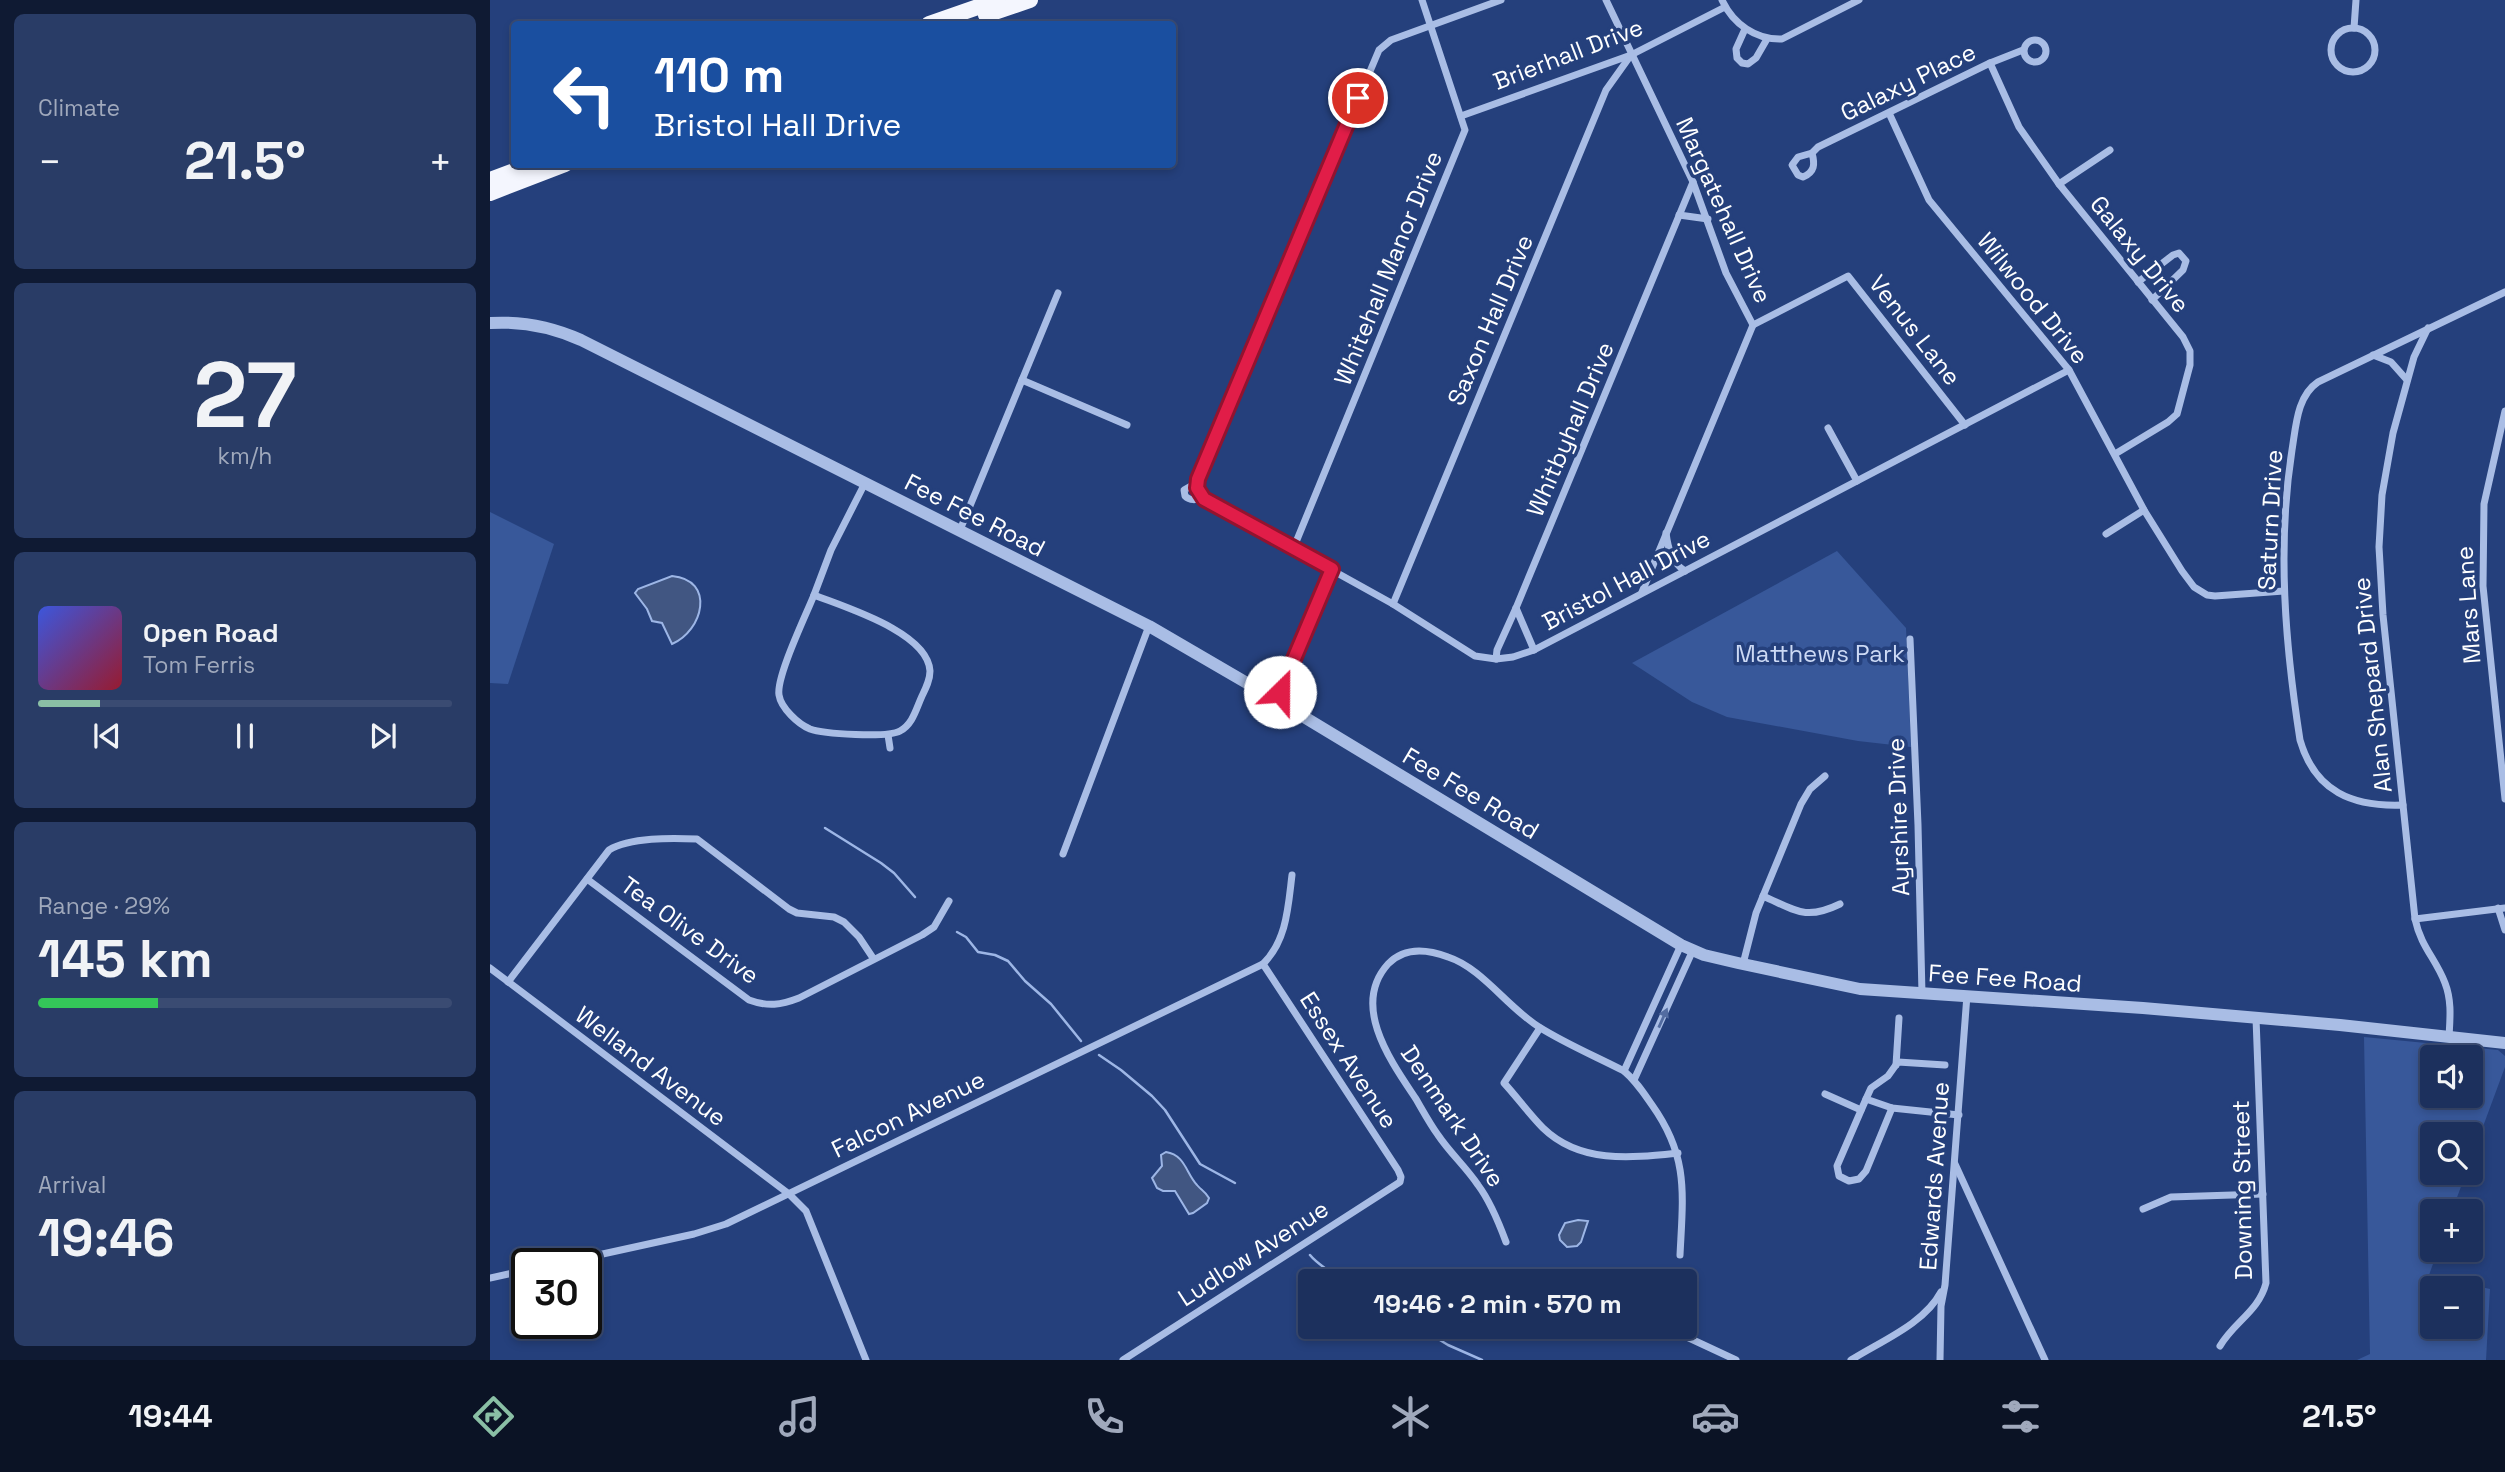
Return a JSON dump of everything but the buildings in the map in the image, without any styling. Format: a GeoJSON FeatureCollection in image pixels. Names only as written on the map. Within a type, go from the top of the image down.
{"type":"FeatureCollection","features":[{"type":"Feature","properties":{"kind":"highway"},"geometry":{"type":"LineString","coordinates":[[938,21],[998,0]]}},
{"type":"Feature","properties":{"kind":"highway"},"geometry":{"type":"LineString","coordinates":[[970,21],[1030,0]]}},
{"type":"Feature","properties":{"kind":"highway"},"geometry":{"type":"LineString","coordinates":[[490,180],[522,168]]}},
{"type":"Feature","properties":{"kind":"highway"},"geometry":{"type":"LineString","coordinates":[[490,193],[555,168]]}},
{"type":"Feature","properties":{"kind":"street","name":"Whitehall Manor Drive"},"geometry":{"type":"LineString","coordinates":[[1294,547],[1465,130],[1423,0]]}},
{"type":"Feature","properties":{"kind":"street"},"geometry":{"type":"LineString","coordinates":[[1496,659],[1475,656],[1393,604],[1203,498],[1197,485],[1379,50],[1391,40],[1501,0]]}},
{"type":"Feature","properties":{"kind":"street","name":"Margatehall Drive"},"geometry":{"type":"LineString","coordinates":[[1606,0],[1693,182],[1726,273],[1754,324],[1641,593]]}},
{"type":"Feature","properties":{"kind":"street"},"geometry":{"type":"LineString","coordinates":[[1723,3],[1745,29],[1767,38],[1782,39],[1849,2],[1859,0]]}},
{"type":"Feature","properties":{"kind":"street"},"geometry":{"type":"LineString","coordinates":[[2354,28],[2356,0]]}},
{"type":"Feature","properties":{"kind":"street","name":"Brierhall Drive"},"geometry":{"type":"LineString","coordinates":[[1461,116],[1631,55],[1723,3]]}},
{"type":"Feature","properties":{"kind":"street"},"geometry":{"type":"LineString","coordinates":[[2354,28],[2361,29],[2372,38],[2375,51],[2371,64],[2365,69],[2352,72],[2337,66],[2331,53],[2334,38],[2346,29],[2354,28]]}},
{"type":"Feature","properties":{"kind":"street"},"geometry":{"type":"LineString","coordinates":[[1745,29],[1736,50],[1737,58],[1742,63],[1748,64],[1756,58],[1767,38]]}},
{"type":"Feature","properties":{"kind":"street","name":"Galaxy Place"},"geometry":{"type":"LineString","coordinates":[[1812,153],[1818,147],[1990,63],[2023,50]]}},
{"type":"Feature","properties":{"kind":"street","name":"Saxon Hall Drive"},"geometry":{"type":"LineString","coordinates":[[1393,604],[1606,90],[1631,55]]}},
{"type":"Feature","properties":{"kind":"street","name":"Galaxy Drive"},"geometry":{"type":"LineString","coordinates":[[1990,63],[2019,127],[2059,184],[2183,337],[2190,351],[2190,365],[2177,414],[2115,454]]}},
{"type":"Feature","properties":{"kind":"street","name":"Wilwood Drive"},"geometry":{"type":"LineString","coordinates":[[1889,113],[1929,200],[2069,370],[2144,510],[2194,587],[2215,596],[2284,592]]}},
{"type":"Feature","properties":{"kind":"street"},"geometry":{"type":"LineString","coordinates":[[2059,184],[2110,150]]}},
{"type":"Feature","properties":{"kind":"street","name":"Whitbyhall Drive"},"geometry":{"type":"LineString","coordinates":[[1496,659],[1497,650],[1693,182]]}},
{"type":"Feature","properties":{"kind":"street"},"geometry":{"type":"LineString","coordinates":[[1679,215],[1708,219]]}},
{"type":"Feature","properties":{"kind":"street"},"geometry":{"type":"LineString","coordinates":[[2138,282],[2174,255],[2179,253],[2183,257],[2186,261],[2183,270],[2152,300]]}},
{"type":"Feature","properties":{"kind":"street","name":"Venus Lane"},"geometry":{"type":"LineString","coordinates":[[1754,324],[1848,276],[1965,425]]}},
{"type":"Feature","properties":{"kind":"street","name":"Saturn Drive"},"geometry":{"type":"LineString","coordinates":[[2403,805],[2370,805],[2343,797],[2326,784],[2306,758],[2298,725],[2284,592],[2286,494],[2293,442],[2302,399],[2318,382],[2505,292]]}},
{"type":"Feature","properties":{"kind":"street"},"geometry":{"type":"LineString","coordinates":[[960,530],[1058,293]]}},
{"type":"Feature","properties":{"kind":"street","name":"Fee Fee Road"},"geometry":{"type":"LineString","coordinates":[[490,323],[521,323],[566,334],[1149,626],[1687,948],[1743,964],[1850,988],[2256,1018],[2505,1043]]}},
{"type":"Feature","properties":{"kind":"street","name":"Alan Shepard Drive"},"geometry":{"type":"LineString","coordinates":[[2428,328],[2407,380],[2387,462],[2379,547],[2383,615],[2415,919],[2422,943],[2440,972],[2448,992],[2449,1037]]}},
{"type":"Feature","properties":{"kind":"street"},"geometry":{"type":"LineString","coordinates":[[2373,355],[2390,362],[2407,380]]}},
{"type":"Feature","properties":{"kind":"street","name":"Bristol Hall Drive"},"geometry":{"type":"LineString","coordinates":[[1496,659],[1534,650],[2069,370]]}},
{"type":"Feature","properties":{"kind":"street"},"geometry":{"type":"LineString","coordinates":[[1022,380],[1128,425]]}},
{"type":"Feature","properties":{"kind":"street","name":"Mars Lane"},"geometry":{"type":"LineString","coordinates":[[2505,411],[2487,487],[2483,532],[2483,586],[2505,799]]}},
{"type":"Feature","properties":{"kind":"street"},"geometry":{"type":"LineString","coordinates":[[1828,428],[1857,481]]}},
{"type":"Feature","properties":{"kind":"street"},"geometry":{"type":"LineString","coordinates":[[814,595],[888,625],[912,642],[926,657],[930,673],[928,682],[910,723],[896,733],[888,736],[811,729],[794,717],[780,701],[779,683],[831,550],[865,483]]}},
{"type":"Feature","properties":{"kind":"street"},"geometry":{"type":"LineString","coordinates":[[1197,485],[1188,486],[1184,490],[1185,496],[1196,500],[1203,498]]}},
{"type":"Feature","properties":{"kind":"street"},"geometry":{"type":"LineString","coordinates":[[2106,534],[2144,510]]}},
{"type":"Feature","properties":{"kind":"street"},"geometry":{"type":"LineString","coordinates":[[1666,532],[1671,555],[1685,571]]}},
{"type":"Feature","properties":{"kind":"street"},"geometry":{"type":"LineString","coordinates":[[1276,700],[1332,569]]}},
{"type":"Feature","properties":{"kind":"street"},"geometry":{"type":"LineString","coordinates":[[1516,608],[1534,650]]}},
{"type":"Feature","properties":{"kind":"street"},"geometry":{"type":"LineString","coordinates":[[1063,854],[1149,626]]}},
{"type":"Feature","properties":{"kind":"street","name":"Ayrshire Drive"},"geometry":{"type":"LineString","coordinates":[[1910,639],[1922,993]]}},
{"type":"Feature","properties":{"kind":"street"},"geometry":{"type":"LineString","coordinates":[[888,736],[890,748]]}},
{"type":"Feature","properties":{"kind":"street"},"geometry":{"type":"LineString","coordinates":[[1743,964],[1755,913],[1805,794],[1825,776]]}},
{"type":"Feature","properties":{"kind":"street"},"geometry":{"type":"LineString","coordinates":[[508,982],[609,850],[620,843],[678,838],[697,839],[789,909],[797,913],[834,917],[844,922],[859,937],[873,958]]}},
{"type":"Feature","properties":{"kind":"street"},"geometry":{"type":"LineString","coordinates":[[1263,964],[1272,956],[1284,929],[1292,875]]}},
{"type":"Feature","properties":{"kind":"street","name":"Tea Olive Drive"},"geometry":{"type":"LineString","coordinates":[[587,878],[750,1000],[765,1005],[778,1005],[799,998],[934,928],[949,901]]}},
{"type":"Feature","properties":{"kind":"street"},"geometry":{"type":"LineString","coordinates":[[1763,896],[1808,914],[1819,914],[1840,904]]}},
{"type":"Feature","properties":{"kind":"street"},"geometry":{"type":"LineString","coordinates":[[2415,919],[2501,908],[2505,930]]}},
{"type":"Feature","properties":{"kind":"street"},"geometry":{"type":"LineString","coordinates":[[1625,1071],[1687,948]]}},
{"type":"Feature","properties":{"kind":"street"},"geometry":{"type":"LineString","coordinates":[[1634,1080],[1687,948]]}},
{"type":"Feature","properties":{"kind":"street","name":"Denmark Drive"},"geometry":{"type":"LineString","coordinates":[[1506,1242],[1480,1187],[1438,1136],[1387,1055],[1378,1034],[1374,1013],[1375,995],[1384,970],[1395,958],[1411,951],[1448,957],[1476,972],[1503,999],[1540,1028]]}},
{"type":"Feature","properties":{"kind":"street","name":"Essex Avenue"},"geometry":{"type":"LineString","coordinates":[[1263,964],[1401,1177]]}},
{"type":"Feature","properties":{"kind":"street","name":"Falcon Avenue"},"geometry":{"type":"LineString","coordinates":[[602,1254],[702,1232],[726,1224],[1263,964]]}},
{"type":"Feature","properties":{"kind":"street","name":"Welland Avenue"},"geometry":{"type":"LineString","coordinates":[[490,968],[789,1194],[806,1211],[866,1360]]}},
{"type":"Feature","properties":{"kind":"street","name":"Edwards Avenue"},"geometry":{"type":"LineString","coordinates":[[1940,1360],[1941,1306],[1945,1285],[1967,995]]}},
{"type":"Feature","properties":{"kind":"street"},"geometry":{"type":"LineString","coordinates":[[1896,1065],[1899,1018]]}},
{"type":"Feature","properties":{"kind":"street","name":"Downing Street"},"geometry":{"type":"LineString","coordinates":[[2220,1346],[2233,1328],[2255,1307],[2264,1289],[2267,1259],[2256,1018]]}},
{"type":"Feature","properties":{"kind":"street"},"geometry":{"type":"LineString","coordinates":[[1678,1153],[1610,1158],[1562,1142],[1544,1129],[1504,1083],[1540,1028],[1625,1071],[1670,1132],[1678,1153],[1682,1179],[1680,1255]]}},
{"type":"Feature","properties":{"kind":"street"},"geometry":{"type":"LineString","coordinates":[[1892,1108],[1866,1171],[1859,1180],[1849,1181],[1839,1176],[1837,1166],[1871,1088],[1901,1062],[1945,1065]]}},
{"type":"Feature","properties":{"kind":"street"},"geometry":{"type":"LineString","coordinates":[[1825,1094],[1861,1110]]}},
{"type":"Feature","properties":{"kind":"street"},"geometry":{"type":"LineString","coordinates":[[1866,1099],[1892,1108],[1959,1115]]}},
{"type":"Feature","properties":{"kind":"street"},"geometry":{"type":"LineString","coordinates":[[1955,1163],[2045,1360]]}},
{"type":"Feature","properties":{"kind":"street","name":"Ludlow Avenue"},"geometry":{"type":"LineString","coordinates":[[1123,1360],[1400,1182],[1401,1177]]}},
{"type":"Feature","properties":{"kind":"street"},"geometry":{"type":"LineString","coordinates":[[2143,1209],[2171,1197],[2263,1194]]}},
{"type":"Feature","properties":{"kind":"street"},"geometry":{"type":"LineString","coordinates":[[490,1278],[511,1273]]}},
{"type":"Feature","properties":{"kind":"street"},"geometry":{"type":"LineString","coordinates":[[1851,1360],[1918,1318],[1937,1301],[1945,1285]]}},
{"type":"Feature","properties":{"kind":"street"},"geometry":{"type":"LineString","coordinates":[[1691,1339],[1736,1360]]}},
{"type":"Feature","properties":{"kind":"green space"},"geometry":{"type":"Polygon","coordinates":[[[490,512],[554,544],[508,684],[490,683],[490,512]]]}},
{"type":"Feature","properties":{"kind":"green space","name":"Matthews Park"},"geometry":{"type":"Polygon","coordinates":[[[1837,551],[1906,628],[1911,747],[1858,741],[1727,717],[1692,702],[1632,663],[1837,551]]]}},
{"type":"Feature","properties":{"kind":"green space"},"geometry":{"type":"Polygon","coordinates":[[[2364,1037],[2446,1045],[2420,1045],[2420,1108],[2483,1108],[2483,1049],[2498,1050],[2505,1056],[2505,1067],[2483,1127],[2483,1122],[2420,1122],[2420,1185],[2462,1185],[2456,1199],[2420,1199],[2420,1262],[2434,1262],[2429,1275],[2433,1276],[2420,1276],[2420,1339],[2483,1339],[2483,1287],[2490,1289],[2486,1360],[2357,1360],[2370,1354],[2364,1037]]]}},
{"type":"Feature","properties":{"kind":"shaded area"},"geometry":{"type":"Polygon","coordinates":[[[672,576],[695,586],[700,596],[700,607],[691,628],[683,638],[672,644],[662,623],[652,621],[635,593],[638,589],[672,576]]]}},
{"type":"Feature","properties":{"kind":"shaded area"},"geometry":{"type":"Polygon","coordinates":[[[1166,1152],[1181,1161],[1198,1187],[1209,1198],[1207,1203],[1193,1213],[1189,1214],[1175,1191],[1157,1188],[1152,1178],[1162,1166],[1161,1155],[1166,1152]]]}},
{"type":"Feature","properties":{"kind":"shaded area"},"geometry":{"type":"Polygon","coordinates":[[[1588,1221],[1581,1242],[1577,1246],[1567,1247],[1559,1235],[1565,1223],[1588,1221]]]}},
{"type":"Feature","properties":{"kind":"waterway"},"geometry":{"type":"LineString","coordinates":[[825,828],[881,863],[894,873],[915,897]]}},
{"type":"Feature","properties":{"kind":"waterway"},"geometry":{"type":"LineString","coordinates":[[957,932],[966,937],[978,952],[1008,961],[1025,981],[1051,1004],[1081,1041]]}},
{"type":"Feature","properties":{"kind":"waterway"},"geometry":{"type":"LineString","coordinates":[[1099,1055],[1121,1070],[1165,1110],[1200,1164],[1235,1183]]}},
{"type":"Feature","properties":{"kind":"waterway"},"geometry":{"type":"LineString","coordinates":[[1310,1255],[1326,1269]]}},
{"type":"Feature","properties":{"kind":"waterway"},"geometry":{"type":"LineString","coordinates":[[1438,1339],[1482,1360]]}},
{"type":"Feature","properties":{"kind":"route"},"geometry":{"type":"LineString","coordinates":[[1280,692],[1332,569],[1204,499],[1197,488],[1198,479],[1358,98]]}}]}
